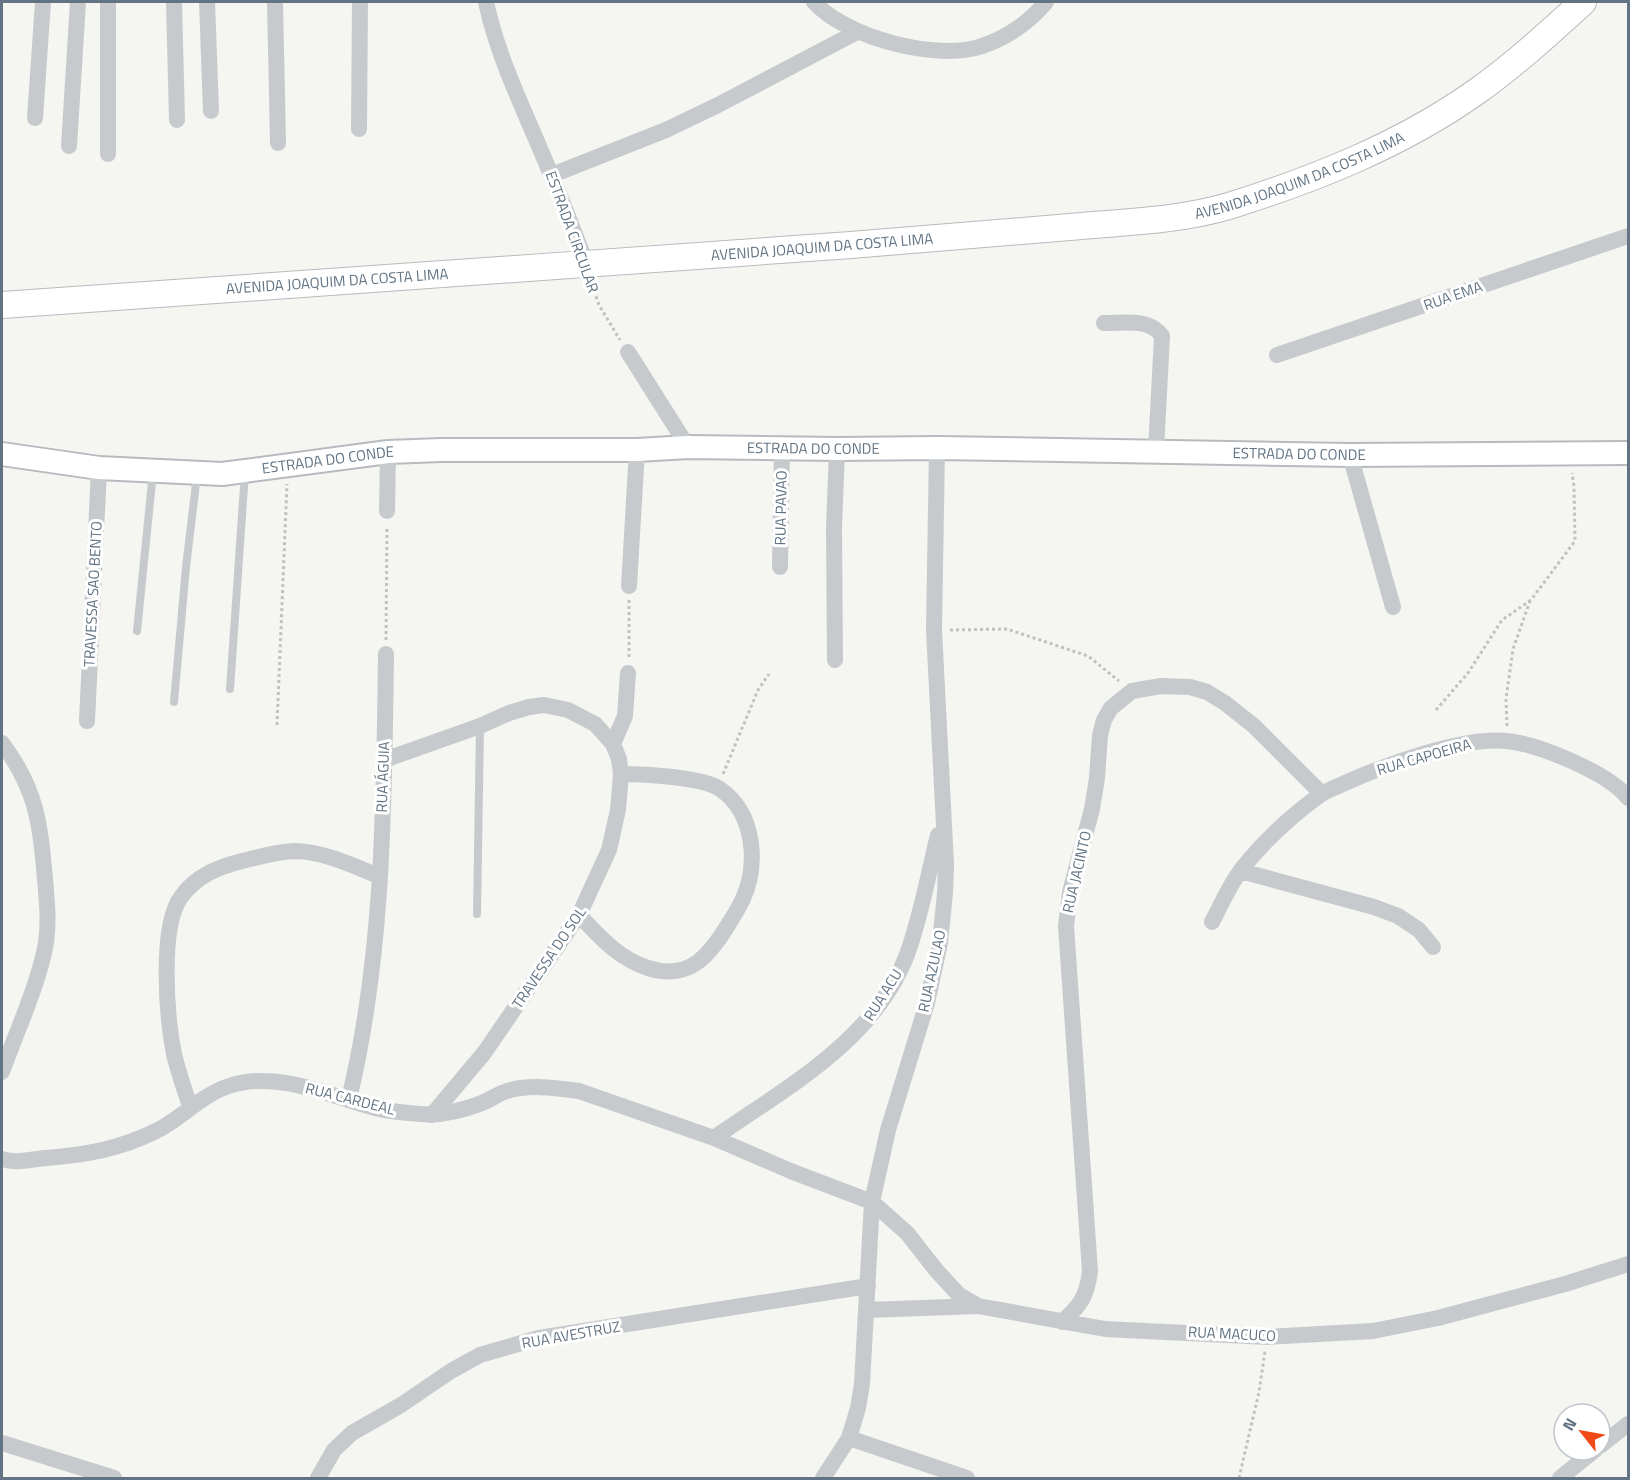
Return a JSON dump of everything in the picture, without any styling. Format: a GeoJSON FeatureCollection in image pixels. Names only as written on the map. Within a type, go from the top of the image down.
{"type":"FeatureCollection","features":[{"type":"Feature","properties":{"kind":"main road","name":"AVENIDA JOAQUIM DA COSTA LIMA"},"geometry":{"type":"LineString","coordinates":[[2,305],[587,265],[1168,219],[1217,209],[1307,179],[1394,141],[1477,91],[1512,64],[1583,2]]}},
{"type":"Feature","properties":{"kind":"street"},"geometry":{"type":"LineString","coordinates":[[35,118],[43,2]]}},
{"type":"Feature","properties":{"kind":"street"},"geometry":{"type":"LineString","coordinates":[[69,146],[78,2]]}},
{"type":"Feature","properties":{"kind":"street"},"geometry":{"type":"LineString","coordinates":[[108,2],[108,154]]}},
{"type":"Feature","properties":{"kind":"street"},"geometry":{"type":"LineString","coordinates":[[174,2],[177,120]]}},
{"type":"Feature","properties":{"kind":"street"},"geometry":{"type":"LineString","coordinates":[[207,2],[211,111]]}},
{"type":"Feature","properties":{"kind":"street"},"geometry":{"type":"LineString","coordinates":[[275,2],[278,143]]}},
{"type":"Feature","properties":{"kind":"street"},"geometry":{"type":"LineString","coordinates":[[359,129],[360,2]]}},
{"type":"Feature","properties":{"kind":"street","name":"ESTRADA CIRCULAR"},"geometry":{"type":"LineString","coordinates":[[486,2],[490,23],[512,86],[552,175],[587,265]]}},
{"type":"Feature","properties":{"kind":"street"},"geometry":{"type":"LineString","coordinates":[[813,2],[820,9],[857,32],[901,46],[946,50],[980,47],[1010,34],[1037,13],[1046,2]]}},
{"type":"Feature","properties":{"kind":"street"},"geometry":{"type":"LineString","coordinates":[[552,175],[666,130],[857,32]]}},
{"type":"Feature","properties":{"kind":"street","name":"RUA EMA"},"geometry":{"type":"LineString","coordinates":[[1277,355],[1629,236]]}},
{"type":"Feature","properties":{"kind":"street"},"geometry":{"type":"LineString","coordinates":[[1104,323],[1147,324],[1157,329],[1162,336],[1156,451]]}},
{"type":"Feature","properties":{"kind":"street"},"geometry":{"type":"LineString","coordinates":[[628,352],[688,447]]}},
{"type":"Feature","properties":{"kind":"street","name":"ESTRADA DO CONDE"},"geometry":{"type":"LineString","coordinates":[[2,454],[99,468],[197,474],[245,472],[288,464],[388,452],[441,450],[637,450],[688,447],[936,448],[1350,455],[1629,453]]}},
{"type":"Feature","properties":{"kind":"street","name":"RUA PAVAO"},"geometry":{"type":"LineString","coordinates":[[780,567],[782,448]]}},
{"type":"Feature","properties":{"kind":"street","name":"RUA AZULAO"},"geometry":{"type":"LineString","coordinates":[[823,1479],[849,1438],[858,1408],[862,1384],[872,1202],[888,1130],[927,1003],[940,943],[946,864],[934,630],[936,448]]}},
{"type":"Feature","properties":{"kind":"street"},"geometry":{"type":"LineString","coordinates":[[835,660],[834,528],[837,449]]}},
{"type":"Feature","properties":{"kind":"street"},"geometry":{"type":"LineString","coordinates":[[629,586],[637,450]]}},
{"type":"Feature","properties":{"kind":"street"},"geometry":{"type":"LineString","coordinates":[[387,511],[388,452]]}},
{"type":"Feature","properties":{"kind":"street"},"geometry":{"type":"LineString","coordinates":[[1350,455],[1393,607]]}},
{"type":"Feature","properties":{"kind":"street","name":"TRAVESSA SAO BENTO"},"geometry":{"type":"LineString","coordinates":[[87,721],[99,468]]}},
{"type":"Feature","properties":{"kind":"street","name":"RUA ÁGUIA"},"geometry":{"type":"LineString","coordinates":[[349,1098],[368,1009],[379,876],[386,654]]}},
{"type":"Feature","properties":{"kind":"street"},"geometry":{"type":"LineString","coordinates":[[613,744],[625,716],[628,674]]}},
{"type":"Feature","properties":{"kind":"street"},"geometry":{"type":"LineString","coordinates":[[1132,691],[1161,686],[1190,687],[1207,692],[1254,726],[1322,794]]}},
{"type":"Feature","properties":{"kind":"street","name":"RUA JACINTO"},"geometry":{"type":"LineString","coordinates":[[1062,1322],[1080,1306],[1088,1288],[1090,1270],[1066,926],[1070,892],[1092,809],[1100,735],[1104,720],[1111,708],[1132,691]]}},
{"type":"Feature","properties":{"kind":"street","name":"TRAVESSA DO SOL"},"geometry":{"type":"LineString","coordinates":[[384,760],[519,710],[544,705],[568,710],[595,724],[613,744],[619,759],[621,774],[618,810],[609,850],[579,915],[484,1053],[432,1115]]}},
{"type":"Feature","properties":{"kind":"street","name":"RUA CAPOEIRA"},"geometry":{"type":"LineString","coordinates":[[1212,922],[1241,871],[1274,834],[1322,794],[1371,772],[1412,758],[1476,742],[1507,741],[1556,754],[1592,771],[1629,798]]}},
{"type":"Feature","properties":{"kind":"street"},"geometry":{"type":"LineString","coordinates":[[2,743],[22,773],[30,790],[41,828],[48,918],[46,943],[40,967],[2,1072]]}},
{"type":"Feature","properties":{"kind":"street"},"geometry":{"type":"LineString","coordinates":[[579,915],[607,944],[632,962],[650,969],[670,971],[689,967],[705,958],[718,941],[742,900],[750,874],[752,844],[744,817],[734,801],[718,787],[652,774],[621,774]]}},
{"type":"Feature","properties":{"kind":"street","name":"RUA ACU"},"geometry":{"type":"LineString","coordinates":[[714,1138],[774,1100],[866,1023],[893,982],[910,947],[943,818]]}},
{"type":"Feature","properties":{"kind":"street"},"geometry":{"type":"LineString","coordinates":[[190,1107],[174,1057],[168,1016],[167,958],[171,922],[179,899],[193,883],[210,872],[227,865],[295,851],[315,853],[379,876]]}},
{"type":"Feature","properties":{"kind":"street"},"geometry":{"type":"LineString","coordinates":[[1241,871],[1374,907],[1398,916],[1419,930],[1433,948]]}},
{"type":"Feature","properties":{"kind":"street","name":"RUA CARDEAL"},"geometry":{"type":"LineString","coordinates":[[2,1159],[24,1162],[108,1150],[157,1131],[190,1107],[228,1086],[252,1081],[280,1082],[349,1098],[383,1110],[432,1115],[481,1103],[507,1091],[529,1087],[556,1088],[579,1091],[714,1138],[793,1172],[872,1202]]}},
{"type":"Feature","properties":{"kind":"street","name":"RUA MACUCO"},"geometry":{"type":"LineString","coordinates":[[872,1202],[907,1233],[936,1270],[959,1294],[978,1306],[1105,1329],[1267,1337],[1373,1331],[1565,1284],[1629,1264]]}},
{"type":"Feature","properties":{"kind":"street","name":"RUA AVESTRUZ"},"geometry":{"type":"LineString","coordinates":[[318,1479],[334,1450],[352,1433],[480,1355],[539,1338],[868,1286]]}},
{"type":"Feature","properties":{"kind":"street"},"geometry":{"type":"LineString","coordinates":[[867,1310],[978,1306]]}},
{"type":"Feature","properties":{"kind":"street"},"geometry":{"type":"LineString","coordinates":[[1612,1437],[1629,1424]]}},
{"type":"Feature","properties":{"kind":"street"},"geometry":{"type":"LineString","coordinates":[[849,1438],[967,1479]]}},
{"type":"Feature","properties":{"kind":"street"},"geometry":{"type":"LineString","coordinates":[[2,1443],[114,1479]]}},
{"type":"Feature","properties":{"kind":"street"},"geometry":{"type":"LineString","coordinates":[[1560,1479],[1581,1462]]}},
{"type":"Feature","properties":{"kind":"lane"},"geometry":{"type":"LineString","coordinates":[[137,631],[153,471]]}},
{"type":"Feature","properties":{"kind":"lane"},"geometry":{"type":"LineString","coordinates":[[230,689],[245,472]]}},
{"type":"Feature","properties":{"kind":"lane"},"geometry":{"type":"LineString","coordinates":[[174,702],[197,474]]}},
{"type":"Feature","properties":{"kind":"lane"},"geometry":{"type":"LineString","coordinates":[[477,914],[480,726]]}},
{"type":"Feature","properties":{"kind":"path","name":"ESTRADA CIRCULAR"},"geometry":{"type":"LineString","coordinates":[[587,265],[599,305],[628,352]]}},
{"type":"Feature","properties":{"kind":"path"},"geometry":{"type":"LineString","coordinates":[[1436,710],[1468,672],[1502,621],[1531,600],[1575,541],[1574,486],[1568,452]]}},
{"type":"Feature","properties":{"kind":"path"},"geometry":{"type":"LineString","coordinates":[[278,725],[288,464]]}},
{"type":"Feature","properties":{"kind":"path"},"geometry":{"type":"LineString","coordinates":[[386,654],[387,511]]}},
{"type":"Feature","properties":{"kind":"path"},"geometry":{"type":"LineString","coordinates":[[628,674],[629,586]]}},
{"type":"Feature","properties":{"kind":"path"},"geometry":{"type":"LineString","coordinates":[[1507,741],[1506,699],[1514,649],[1531,600]]}},
{"type":"Feature","properties":{"kind":"path"},"geometry":{"type":"LineString","coordinates":[[934,630],[1007,629],[1089,656],[1132,691]]}},
{"type":"Feature","properties":{"kind":"path"},"geometry":{"type":"LineString","coordinates":[[718,787],[759,690],[769,674]]}},
{"type":"Feature","properties":{"kind":"path"},"geometry":{"type":"LineString","coordinates":[[1239,1479],[1259,1392],[1267,1337]]}}]}
